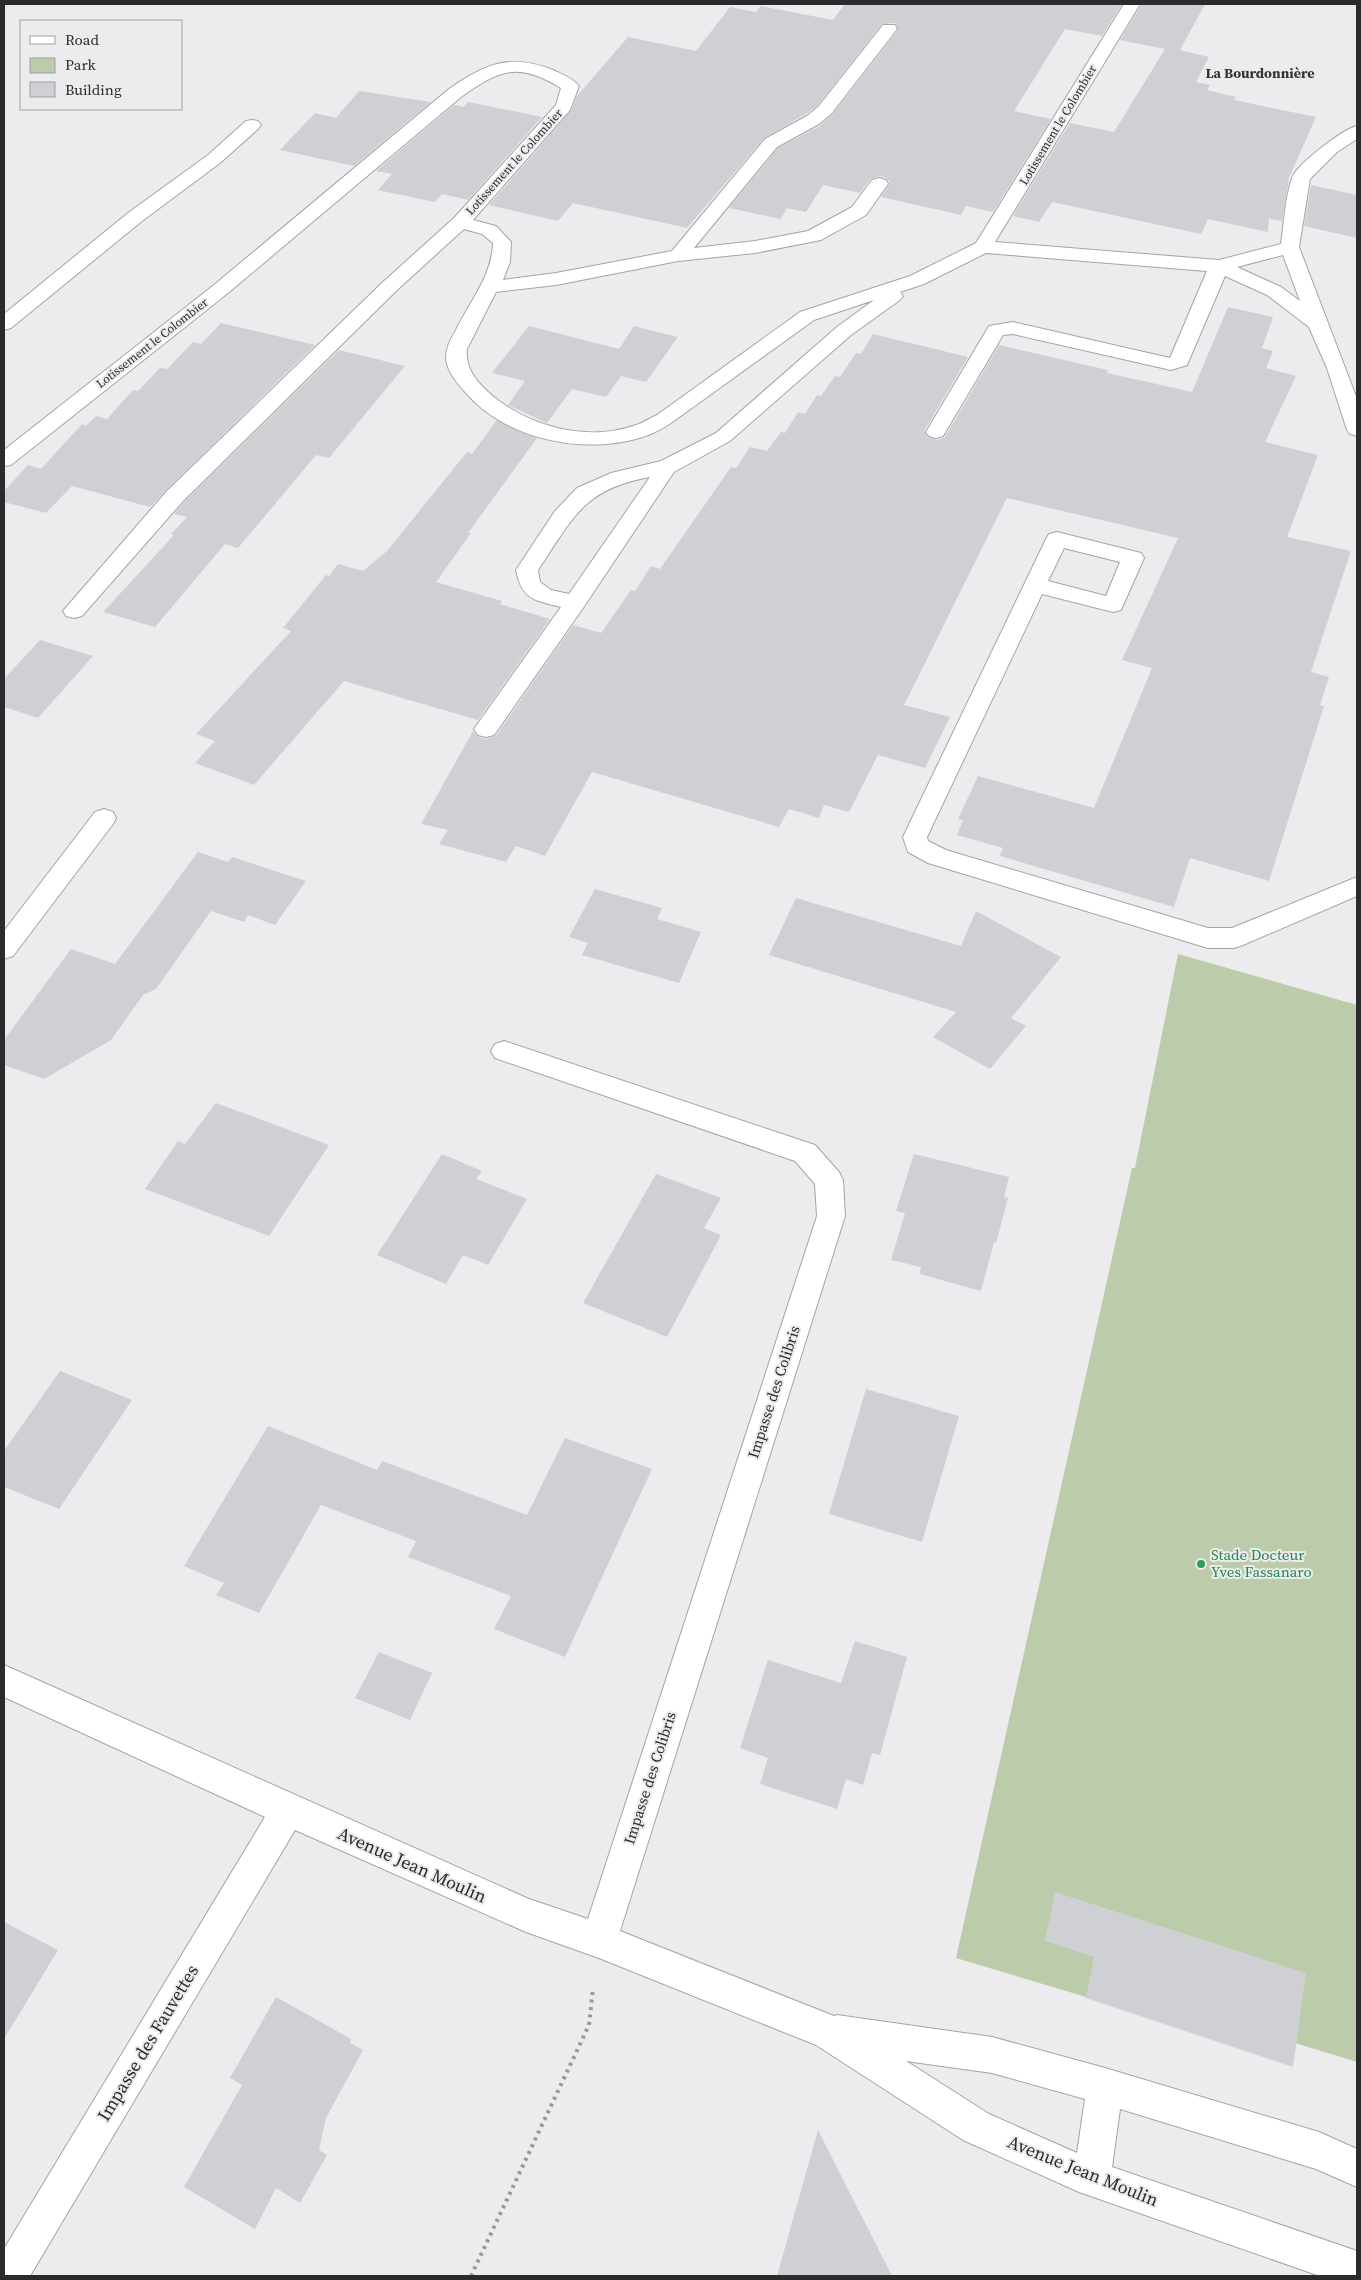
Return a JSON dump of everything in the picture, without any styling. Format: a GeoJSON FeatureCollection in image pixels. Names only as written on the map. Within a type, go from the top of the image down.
{"type":"FeatureCollection","features":[{"type":"Feature","properties":{"kind":"street","name":"Lotissement le Colombier"},"geometry":{"type":"LineString","coordinates":[[4,460],[221,289],[455,93],[477,78],[503,67],[539,70],[570,86],[564,106],[461,222],[489,230],[502,242],[500,264],[465,329],[456,356],[463,378],[485,401],[501,414],[523,425],[556,434],[612,436],[641,431],[664,419],[807,316],[917,280],[983,247],[1132,4]]}},
{"type":"Feature","properties":{"kind":"street"},"geometry":{"type":"LineString","coordinates":[[678,255],[771,143],[782,134],[817,119],[821,115],[889,29]]}},
{"type":"Feature","properties":{"kind":"street"},"geometry":{"type":"LineString","coordinates":[[4,324],[135,217],[214,159],[252,125]]}},
{"type":"Feature","properties":{"kind":"street"},"geometry":{"type":"LineString","coordinates":[[1357,131],[1331,148],[1301,177],[1290,247],[1318,324],[1337,368],[1357,430]]}},
{"type":"Feature","properties":{"kind":"street"},"geometry":{"type":"LineString","coordinates":[[489,287],[556,279],[678,255],[755,246],[814,236],[859,211],[879,184]]}},
{"type":"Feature","properties":{"kind":"street"},"geometry":{"type":"LineString","coordinates":[[74,611],[175,496],[390,286],[461,222]]}},
{"type":"Feature","properties":{"kind":"street"},"geometry":{"type":"LineString","coordinates":[[983,247],[1219,266],[1290,247]]}},
{"type":"Feature","properties":{"kind":"street"},"geometry":{"type":"LineString","coordinates":[[1219,266],[1274,291],[1318,324]]}},
{"type":"Feature","properties":{"kind":"street"},"geometry":{"type":"LineString","coordinates":[[936,432],[996,330],[1013,328],[1171,364],[1180,360],[1219,266]]}},
{"type":"Feature","properties":{"kind":"street"},"geometry":{"type":"LineString","coordinates":[[575,603],[542,595],[530,584],[527,570],[575,501],[590,489],[635,472],[667,467],[723,437],[844,331],[917,280]]}},
{"type":"Feature","properties":{"kind":"street"},"geometry":{"type":"LineString","coordinates":[[486,729],[575,603],[667,467]]}},
{"type":"Feature","properties":{"kind":"street"},"geometry":{"type":"LineString","coordinates":[[1034,585],[915,837],[918,846],[937,857],[1208,938],[1234,938],[1357,886]]}},
{"type":"Feature","properties":{"kind":"street"},"geometry":{"type":"LineString","coordinates":[[4,949],[104,818]]}},
{"type":"Feature","properties":{"kind":"street","name":"Impasse des Colibris"},"geometry":{"type":"LineString","coordinates":[[504,1051],[745,1131],[805,1153],[829,1180],[830,1216],[599,1940]]}},
{"type":"Feature","properties":{"kind":"street","name":"Avenue Jean Moulin"},"geometry":{"type":"LineString","coordinates":[[4,1681],[288,1810],[526,1915],[599,1940],[828,2032],[976,2128],[1092,2179],[1357,2270]]}},
{"type":"Feature","properties":{"kind":"street","name":"Impasse des Fauvettes"},"geometry":{"type":"LineString","coordinates":[[9,2276],[288,1810]]}},
{"type":"Feature","properties":{"kind":"street","name":"Avenue Jean Moulin"},"geometry":{"type":"LineString","coordinates":[[828,2032],[992,2055],[1105,2086],[1319,2151],[1357,2168]]}},
{"type":"Feature","properties":{"kind":"street"},"geometry":{"type":"LineString","coordinates":[[1092,2179],[1105,2086]]}},
{"type":"Feature","properties":{"kind":"path"},"geometry":{"type":"LineString","coordinates":[[471,2276],[589,2025],[599,1940]]}},
{"type":"Feature","properties":{"kind":"green space","name":"Stade Docteur Yves Fassanaro"},"geometry":{"type":"Polygon","coordinates":[[[1178,954],[1357,1005],[1357,2062],[1295,2043],[1291,2065],[1086,1997],[956,1958],[1132,1168],[1135,1168],[1178,954]]]}},
{"type":"Feature","properties":{"kind":"building"},"geometry":{"type":"Polygon","coordinates":[[[845,4],[1122,4],[1102,36],[1065,29],[1014,111],[1051,119],[993,212],[966,206],[961,215],[881,197],[890,183],[887,178],[880,176],[870,179],[860,193],[823,185],[806,212],[787,208],[781,219],[729,208],[778,148],[820,126],[832,115],[898,30],[895,23],[882,24],[818,105],[764,138],[687,228],[573,203],[558,221],[489,205],[571,111],[577,96],[628,37],[696,51],[730,7],[756,12],[761,6],[833,20],[845,4]]]}},
{"type":"Feature","properties":{"kind":"building"},"geometry":{"type":"Polygon","coordinates":[[[1142,4],[1205,4],[1180,50],[1209,57],[1196,82],[1210,85],[1207,90],[1236,97],[1234,100],[1316,117],[1288,180],[1282,221],[1269,219],[1268,232],[1208,219],[1201,234],[1052,202],[1039,222],[1013,216],[1070,123],[1114,132],[1165,49],[1120,40],[1142,4]]]}},
{"type":"Feature","properties":{"kind":"building"},"geometry":{"type":"Polygon","coordinates":[[[359,91],[431,102],[354,166],[280,150],[315,113],[336,118],[359,91]]]}},
{"type":"Feature","properties":{"kind":"building"},"geometry":{"type":"Polygon","coordinates":[[[468,102],[542,117],[468,200],[442,194],[435,202],[378,190],[392,174],[376,171],[454,105],[464,107],[468,102]]]}},
{"type":"Feature","properties":{"kind":"building"},"geometry":{"type":"Polygon","coordinates":[[[1311,185],[1357,195],[1357,238],[1304,226],[1311,185]]]}},
{"type":"Feature","properties":{"kind":"building"},"geometry":{"type":"Polygon","coordinates":[[[1228,307],[1273,317],[1262,348],[1273,351],[1266,368],[1296,376],[1265,442],[1318,455],[1287,537],[1351,551],[1311,672],[1329,677],[1320,705],[1324,706],[1269,881],[1190,858],[1174,907],[1000,856],[1003,848],[957,835],[963,820],[958,819],[978,776],[1094,808],[1152,668],[1122,660],[1178,538],[1007,498],[904,705],[950,717],[925,768],[878,755],[849,812],[824,805],[819,818],[789,809],[779,827],[592,772],[545,856],[516,846],[506,862],[439,844],[448,830],[421,824],[473,731],[478,737],[486,739],[496,736],[573,625],[601,633],[631,590],[635,591],[651,566],[660,569],[731,467],[736,468],[750,447],[767,451],[781,432],[785,433],[798,412],[805,414],[817,395],[821,396],[835,376],[840,377],[856,353],[861,354],[873,334],[968,357],[924,431],[928,437],[937,440],[945,437],[999,345],[1108,370],[1107,373],[1192,392],[1228,307]]]}},
{"type":"Feature","properties":{"kind":"building"},"geometry":{"type":"Polygon","coordinates":[[[221,323],[315,345],[150,507],[72,486],[46,513],[4,502],[4,491],[28,465],[41,469],[82,424],[86,426],[96,416],[107,419],[133,390],[138,391],[160,368],[167,369],[193,342],[201,344],[221,323]]]}},
{"type":"Feature","properties":{"kind":"building"},"geometry":{"type":"Polygon","coordinates":[[[529,326],[619,349],[634,326],[678,337],[646,382],[621,376],[606,397],[572,389],[547,423],[508,405],[525,381],[492,373],[529,326]]]}},
{"type":"Feature","properties":{"kind":"building"},"geometry":{"type":"Polygon","coordinates":[[[339,350],[405,366],[329,458],[316,455],[238,548],[225,544],[155,627],[103,612],[174,535],[171,534],[187,517],[174,514],[184,502],[339,350]]]}},
{"type":"Feature","properties":{"kind":"building"},"geometry":{"type":"Polygon","coordinates":[[[497,420],[537,438],[468,533],[471,533],[436,582],[502,601],[500,604],[550,619],[478,720],[344,681],[254,785],[195,763],[215,741],[196,734],[291,631],[283,628],[326,575],[329,576],[338,564],[363,571],[387,551],[467,452],[472,454],[497,420]]]}},
{"type":"Feature","properties":{"kind":"building"},"geometry":{"type":"Polygon","coordinates":[[[40,640],[93,656],[38,718],[4,707],[4,679],[40,640]]]}},
{"type":"Feature","properties":{"kind":"building"},"geometry":{"type":"Polygon","coordinates":[[[198,852],[228,862],[232,857],[306,881],[275,925],[248,915],[244,922],[211,911],[156,989],[143,995],[111,1040],[44,1079],[4,1065],[4,1040],[71,949],[115,964],[198,852]]]}},
{"type":"Feature","properties":{"kind":"building"},"geometry":{"type":"Polygon","coordinates":[[[595,889],[662,908],[657,919],[701,932],[679,983],[582,955],[588,943],[569,937],[595,889]]]}},
{"type":"Feature","properties":{"kind":"building"},"geometry":{"type":"Polygon","coordinates":[[[796,898],[961,946],[976,911],[1061,957],[1011,1018],[1026,1026],[990,1069],[933,1037],[956,1012],[769,955],[796,898]]]}},
{"type":"Feature","properties":{"kind":"building"},"geometry":{"type":"Polygon","coordinates":[[[216,1103],[329,1145],[269,1236],[145,1189],[178,1141],[185,1144],[216,1103]]]}},
{"type":"Feature","properties":{"kind":"building"},"geometry":{"type":"Polygon","coordinates":[[[442,1154],[482,1171],[476,1179],[527,1199],[488,1265],[463,1255],[446,1284],[377,1255],[442,1154]]]}},
{"type":"Feature","properties":{"kind":"building"},"geometry":{"type":"Polygon","coordinates":[[[914,1154],[1009,1177],[1004,1197],[1008,1198],[981,1291],[920,1274],[921,1267],[891,1260],[905,1213],[896,1211],[914,1154]]]}},
{"type":"Feature","properties":{"kind":"building"},"geometry":{"type":"Polygon","coordinates":[[[656,1174],[721,1198],[704,1228],[721,1235],[667,1337],[583,1303],[656,1174]]]}},
{"type":"Feature","properties":{"kind":"building"},"geometry":{"type":"Polygon","coordinates":[[[60,1371],[132,1400],[59,1509],[4,1487],[4,1451],[60,1371]]]}},
{"type":"Feature","properties":{"kind":"building"},"geometry":{"type":"Polygon","coordinates":[[[866,1389],[959,1416],[922,1542],[829,1514],[866,1389]]]}},
{"type":"Feature","properties":{"kind":"building"},"geometry":{"type":"Polygon","coordinates":[[[268,1426],[377,1470],[382,1461],[527,1515],[565,1438],[652,1469],[565,1657],[494,1629],[511,1596],[408,1557],[416,1541],[321,1505],[259,1613],[216,1595],[224,1583],[184,1566],[268,1426]]]}},
{"type":"Feature","properties":{"kind":"building"},"geometry":{"type":"Polygon","coordinates":[[[855,1641],[907,1657],[880,1755],[872,1753],[863,1785],[846,1779],[837,1809],[760,1784],[768,1758],[740,1748],[768,1660],[841,1683],[855,1641]]]}},
{"type":"Feature","properties":{"kind":"building"},"geometry":{"type":"Polygon","coordinates":[[[379,1652],[432,1673],[410,1720],[355,1698],[379,1652]]]}},
{"type":"Feature","properties":{"kind":"building"},"geometry":{"type":"Polygon","coordinates":[[[1055,1892],[1306,1973],[1293,2067],[1086,1998],[1094,1957],[1045,1941],[1055,1892]]]}},
{"type":"Feature","properties":{"kind":"building"},"geometry":{"type":"Polygon","coordinates":[[[4,1922],[58,1950],[4,2039],[4,1922]]]}},
{"type":"Feature","properties":{"kind":"building"},"geometry":{"type":"Polygon","coordinates":[[[276,1997],[351,2039],[350,2043],[363,2050],[326,2118],[319,2150],[327,2155],[300,2203],[276,2188],[255,2229],[184,2187],[242,2085],[230,2078],[276,1997]]]}},
{"type":"Feature","properties":{"kind":"building"},"geometry":{"type":"Polygon","coordinates":[[[818,2130],[892,2276],[777,2276],[818,2130]]]}},
{"type":"Feature","properties":{"kind":"place","name":"Stade Docteur Yves Fassanaro"},"geometry":{"type":"Point","coordinates":[1201,1564]}},
{"type":"Feature","properties":{"kind":"district","name":"La Bourdonnière"},"geometry":{"type":"Point","coordinates":[1260,73]}}]}
